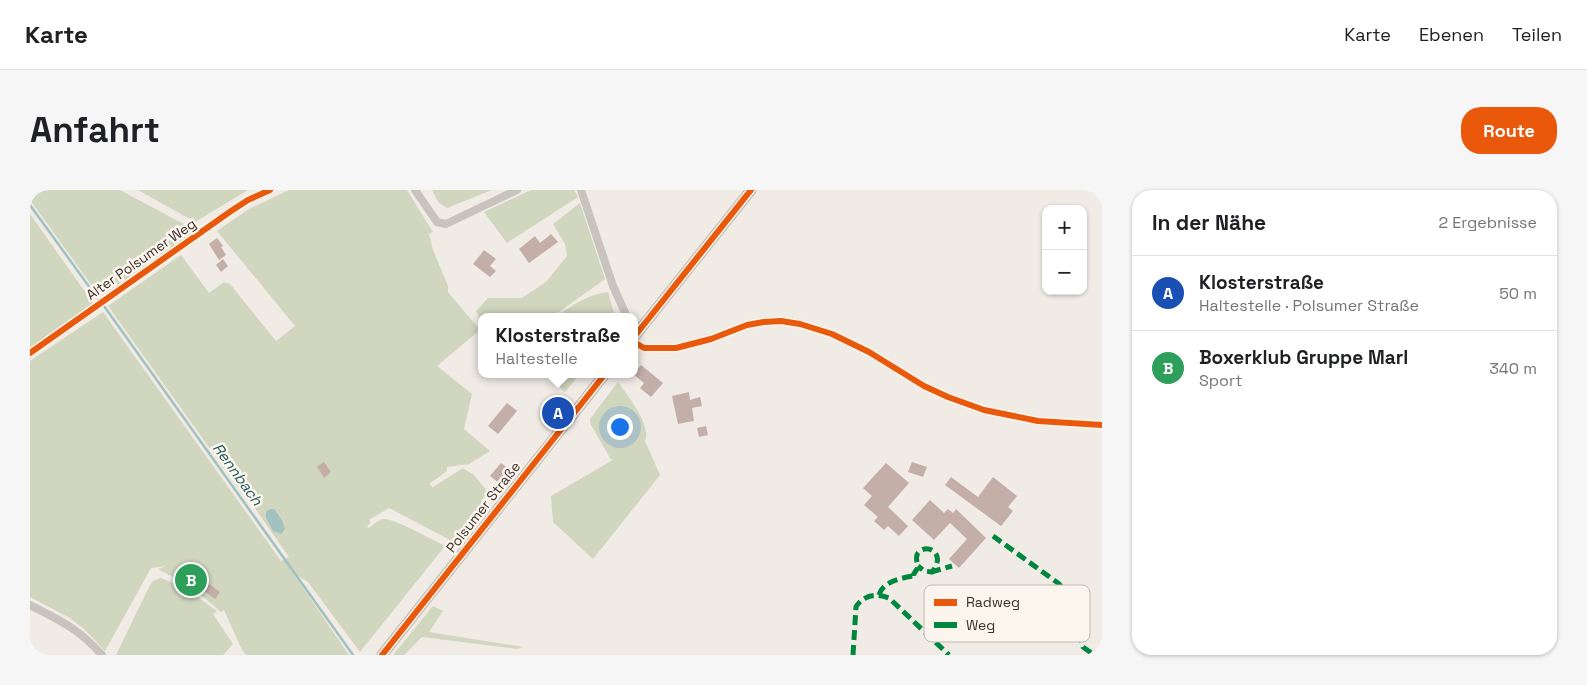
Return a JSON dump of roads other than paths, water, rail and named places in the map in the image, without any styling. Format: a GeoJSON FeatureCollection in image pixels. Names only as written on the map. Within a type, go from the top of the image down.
{"type":"FeatureCollection","features":[{"type":"Feature","properties":{"kind":"main road"},"geometry":{"type":"LineString","coordinates":[[638,330],[751,190]]}},
{"type":"Feature","properties":{"kind":"main road","name":"Polsumer Straße"},"geometry":{"type":"LineString","coordinates":[[382,655],[602,378]]}},
{"type":"Feature","properties":{"kind":"street","name":"Alter Polsumer Weg"},"geometry":{"type":"LineString","coordinates":[[30,354],[231,211],[248,200],[270,190]]}},
{"type":"Feature","properties":{"kind":"street"},"geometry":{"type":"LineString","coordinates":[[415,190],[437,222],[446,224],[517,190]]}},
{"type":"Feature","properties":{"kind":"street"},"geometry":{"type":"LineString","coordinates":[[581,190],[613,286],[625,313]]}},
{"type":"Feature","properties":{"kind":"street"},"geometry":{"type":"LineString","coordinates":[[638,339],[644,348],[676,348],[712,339],[747,325],[781,321],[800,324],[832,334],[869,352],[924,386],[948,398],[984,410],[1038,421],[1102,425]]}},
{"type":"Feature","properties":{"kind":"street"},"geometry":{"type":"LineString","coordinates":[[30,605],[78,631],[102,655]]}},
{"type":"Feature","properties":{"kind":"water"},"geometry":{"type":"Polygon","coordinates":[[[274,509],[282,520],[285,529],[281,534],[273,531],[266,518],[266,512],[274,509]]]}},
{"type":"Feature","properties":{"kind":"waterway","name":"Rennbach"},"geometry":{"type":"LineString","coordinates":[[30,205],[98,299]]}},
{"type":"Feature","properties":{"kind":"waterway","name":"Rennbach"},"geometry":{"type":"LineString","coordinates":[[104,306],[353,655]]}},
{"type":"Feature","properties":{"kind":"place","name":"Klosterstraße"},"geometry":{"type":"Point","coordinates":[558,413]}},
{"type":"Feature","properties":{"kind":"place","name":"Boxerklub Gruppe Marl"},"geometry":{"type":"Point","coordinates":[191,580]}}]}
